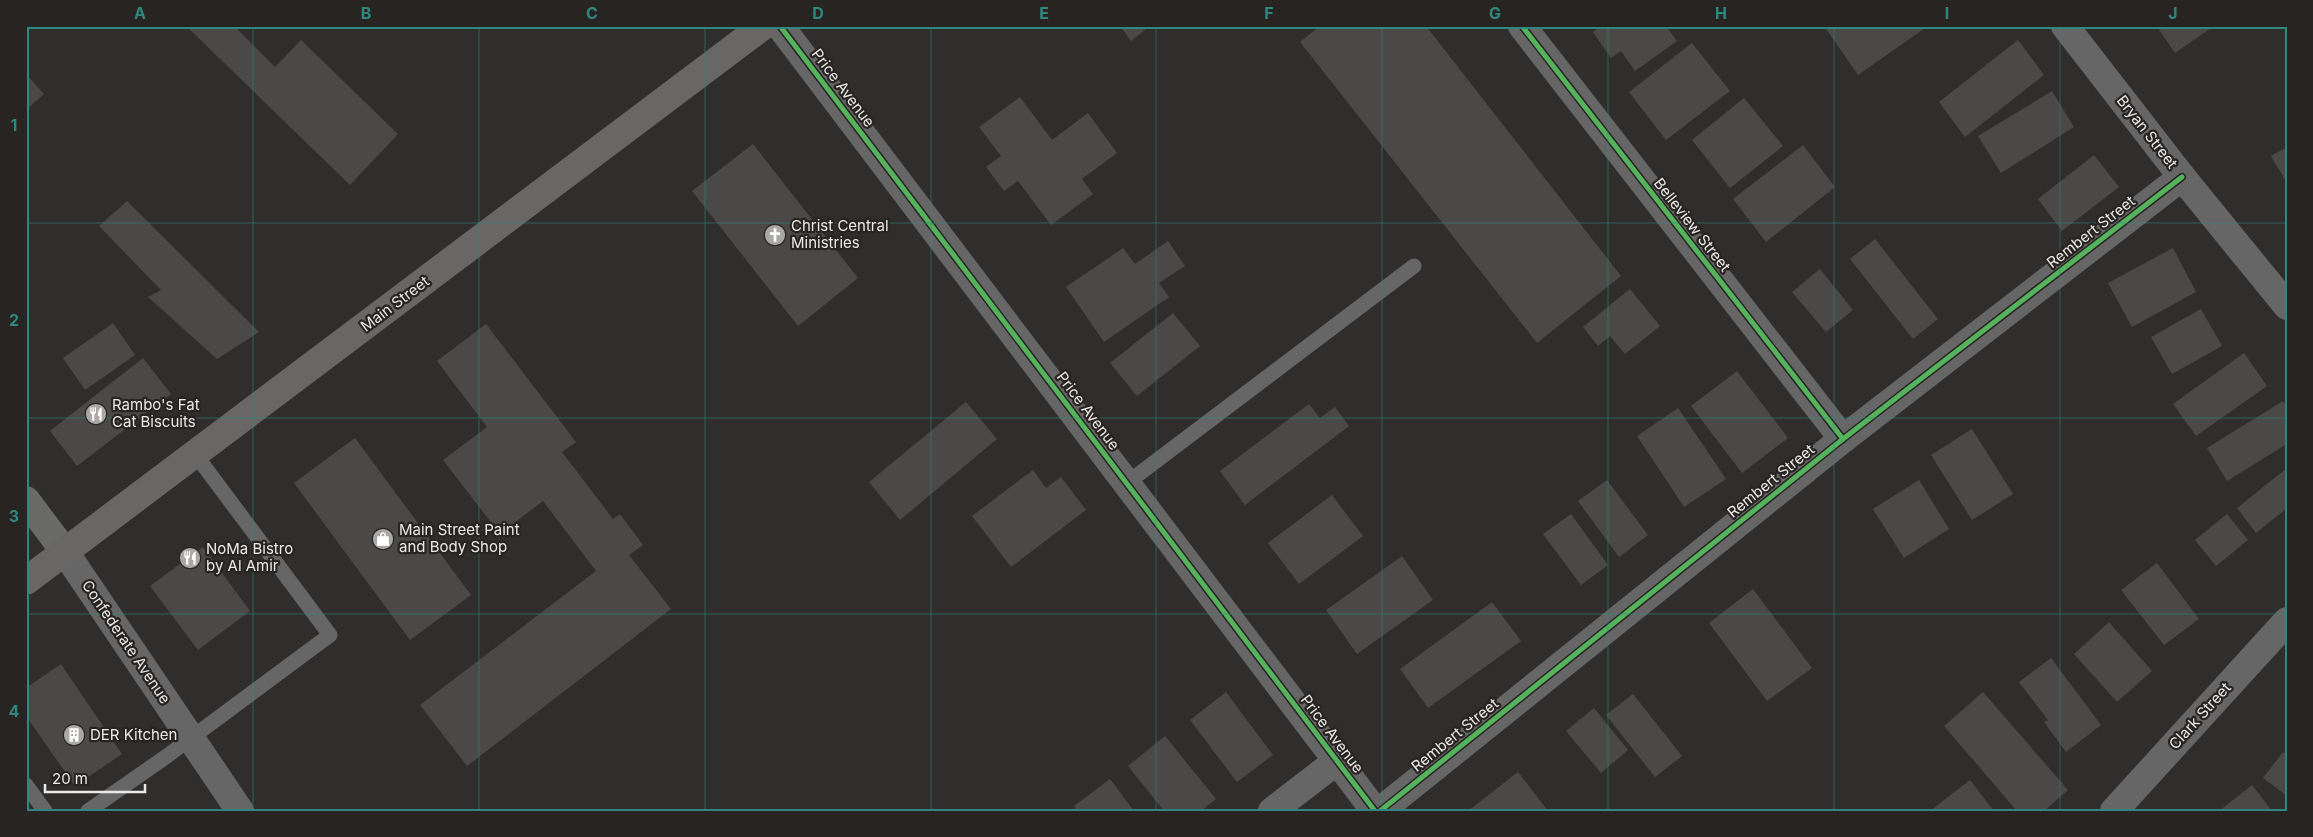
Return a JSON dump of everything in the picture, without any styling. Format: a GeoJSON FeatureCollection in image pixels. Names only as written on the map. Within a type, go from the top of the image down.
{"type":"FeatureCollection","features":[{"type":"Feature","properties":{"kind":"main road","name":"Main Street"},"geometry":{"type":"LineString","coordinates":[[26,581],[763,26]]}},
{"type":"Feature","properties":{"kind":"street","name":"Price Avenue"},"geometry":{"type":"LineString","coordinates":[[780,26],[1375,811]]}},
{"type":"Feature","properties":{"kind":"street","name":"Belleview Street"},"geometry":{"type":"LineString","coordinates":[[1522,26],[1843,439]]}},
{"type":"Feature","properties":{"kind":"street","name":"Bryan Street"},"geometry":{"type":"LineString","coordinates":[[2065,26],[2182,177],[2287,306]]}},
{"type":"Feature","properties":{"kind":"street","name":"Rembert Street"},"geometry":{"type":"LineString","coordinates":[[1380,811],[1843,439],[2182,177]]}},
{"type":"Feature","properties":{"kind":"street","name":"Confederate Avenue"},"geometry":{"type":"LineString","coordinates":[[26,500],[66,552],[240,811]]}},
{"type":"Feature","properties":{"kind":"street","name":"Clark Street"},"geometry":{"type":"LineString","coordinates":[[2114,811],[2287,621]]}},
{"type":"Feature","properties":{"kind":"street"},"geometry":{"type":"LineString","coordinates":[[1272,811],[1337,761]]}},
{"type":"Feature","properties":{"kind":"lane"},"geometry":{"type":"LineString","coordinates":[[1127,483],[1414,266]]}},
{"type":"Feature","properties":{"kind":"lane"},"geometry":{"type":"LineString","coordinates":[[88,811],[191,738],[330,634],[195,454]]}},
{"type":"Feature","properties":{"kind":"lane"},"geometry":{"type":"LineString","coordinates":[[26,785],[45,811]]}},
{"type":"Feature","properties":{"kind":"building"},"geometry":{"type":"Polygon","coordinates":[[[186,26],[240,26],[237,29],[275,67],[301,40],[398,134],[350,185],[186,26]]]}},
{"type":"Feature","properties":{"kind":"building"},"geometry":{"type":"Polygon","coordinates":[[[1120,26],[1150,26],[1131,41],[1120,26]]]}},
{"type":"Feature","properties":{"kind":"building"},"geometry":{"type":"Polygon","coordinates":[[[1320,26],[1426,26],[1621,276],[1537,343],[1300,42],[1320,26]]]}},
{"type":"Feature","properties":{"kind":"building"},"geometry":{"type":"Polygon","coordinates":[[[1601,26],[1666,26],[1677,41],[1635,71],[1621,51],[1611,58],[1593,32],[1601,26]]]}},
{"type":"Feature","properties":{"kind":"building"},"geometry":{"type":"Polygon","coordinates":[[[1824,26],[1928,26],[1858,75],[1824,26]]]}},
{"type":"Feature","properties":{"kind":"building"},"geometry":{"type":"Polygon","coordinates":[[[2161,26],[2214,26],[2175,53],[2158,28],[2161,26]]]}},
{"type":"Feature","properties":{"kind":"building"},"geometry":{"type":"Polygon","coordinates":[[[2018,40],[2044,75],[1965,137],[1939,102],[2018,40]]]}},
{"type":"Feature","properties":{"kind":"building"},"geometry":{"type":"Polygon","coordinates":[[[1692,43],[1730,91],[1666,140],[1629,92],[1692,43]]]}},
{"type":"Feature","properties":{"kind":"building"},"geometry":{"type":"Polygon","coordinates":[[[26,74],[44,94],[26,110],[26,74]]]}},
{"type":"Feature","properties":{"kind":"building"},"geometry":{"type":"Polygon","coordinates":[[[2052,91],[2074,127],[2001,173],[1978,136],[2052,91]]]}},
{"type":"Feature","properties":{"kind":"building"},"geometry":{"type":"Polygon","coordinates":[[[1020,97],[1052,140],[1088,113],[1117,153],[1082,179],[1093,194],[1051,225],[1018,181],[1004,191],[986,167],[1001,156],[979,127],[1020,97]]]}},
{"type":"Feature","properties":{"kind":"building"},"geometry":{"type":"Polygon","coordinates":[[[1744,98],[1783,146],[1730,188],[1692,140],[1744,98]]]}},
{"type":"Feature","properties":{"kind":"building","name":"Christ Central Ministries"},"geometry":{"type":"Polygon","coordinates":[[[753,144],[858,278],[798,326],[692,191],[753,144]]]}},
{"type":"Feature","properties":{"kind":"building"},"geometry":{"type":"Polygon","coordinates":[[[1803,145],[1835,187],[1766,242],[1733,199],[1803,145]]]}},
{"type":"Feature","properties":{"kind":"building"},"geometry":{"type":"Polygon","coordinates":[[[2287,147],[2287,183],[2271,156],[2287,147]]]}},
{"type":"Feature","properties":{"kind":"building"},"geometry":{"type":"Polygon","coordinates":[[[2094,155],[2119,187],[2062,231],[2038,199],[2094,155]]]}},
{"type":"Feature","properties":{"kind":"building"},"geometry":{"type":"Polygon","coordinates":[[[127,201],[259,332],[217,359],[148,297],[161,290],[99,226],[127,201]]]}},
{"type":"Feature","properties":{"kind":"building"},"geometry":{"type":"Polygon","coordinates":[[[1875,239],[1938,319],[1913,339],[1850,259],[1875,239]]]}},
{"type":"Feature","properties":{"kind":"building"},"geometry":{"type":"Polygon","coordinates":[[[1168,241],[1185,266],[1159,283],[1169,297],[1104,342],[1066,287],[1123,248],[1135,264],[1168,241]]]}},
{"type":"Feature","properties":{"kind":"building"},"geometry":{"type":"Polygon","coordinates":[[[2173,248],[2196,292],[2132,327],[2108,283],[2173,248]]]}},
{"type":"Feature","properties":{"kind":"building"},"geometry":{"type":"Polygon","coordinates":[[[1820,269],[1853,310],[1826,332],[1792,292],[1820,269]]]}},
{"type":"Feature","properties":{"kind":"building"},"geometry":{"type":"Polygon","coordinates":[[[1630,289],[1660,326],[1625,354],[1610,336],[1598,346],[1583,327],[1630,289]]]}},
{"type":"Feature","properties":{"kind":"building"},"geometry":{"type":"Polygon","coordinates":[[[2201,309],[2222,346],[2172,374],[2151,337],[2201,309]]]}},
{"type":"Feature","properties":{"kind":"building"},"geometry":{"type":"Polygon","coordinates":[[[1173,313],[1200,346],[1137,396],[1110,363],[1173,313]]]}},
{"type":"Feature","properties":{"kind":"building"},"geometry":{"type":"Polygon","coordinates":[[[113,323],[135,355],[85,390],[63,358],[113,323]]]}},
{"type":"Feature","properties":{"kind":"building"},"geometry":{"type":"Polygon","coordinates":[[[486,324],[576,442],[562,452],[613,519],[620,514],[643,545],[629,555],[671,609],[467,766],[420,705],[596,571],[543,501],[500,534],[443,460],[487,427],[437,361],[486,324]]]}},
{"type":"Feature","properties":{"kind":"building"},"geometry":{"type":"Polygon","coordinates":[[[2244,353],[2267,386],[2196,436],[2173,404],[2244,353]]]}},
{"type":"Feature","properties":{"kind":"building"},"geometry":{"type":"Polygon","coordinates":[[[143,358],[171,394],[77,466],[50,431],[143,358]]]}},
{"type":"Feature","properties":{"kind":"building"},"geometry":{"type":"Polygon","coordinates":[[[1737,371],[1788,438],[1742,473],[1691,406],[1737,371]]]}},
{"type":"Feature","properties":{"kind":"building"},"geometry":{"type":"Polygon","coordinates":[[[2283,401],[2287,406],[2287,444],[2227,481],[2207,448],[2283,401]]]}},
{"type":"Feature","properties":{"kind":"building"},"geometry":{"type":"Polygon","coordinates":[[[966,402],[997,439],[900,520],[869,482],[966,402]]]}},
{"type":"Feature","properties":{"kind":"building"},"geometry":{"type":"Polygon","coordinates":[[[1309,404],[1320,418],[1335,407],[1349,426],[1245,505],[1220,471],[1309,404]]]}},
{"type":"Feature","properties":{"kind":"building"},"geometry":{"type":"Polygon","coordinates":[[[1678,408],[1726,479],[1684,507],[1637,436],[1678,408]]]}},
{"type":"Feature","properties":{"kind":"building"},"geometry":{"type":"Polygon","coordinates":[[[1972,429],[2013,494],[1972,520],[1931,455],[1972,429]]]}},
{"type":"Feature","properties":{"kind":"building","name":"Main Street Paint and Body Shop"},"geometry":{"type":"Polygon","coordinates":[[[355,438],[471,595],[410,640],[294,483],[355,438]]]}},
{"type":"Feature","properties":{"kind":"building"},"geometry":{"type":"Polygon","coordinates":[[[2287,468],[2287,508],[2256,533],[2237,508],[2287,468]]]}},
{"type":"Feature","properties":{"kind":"building"},"geometry":{"type":"Polygon","coordinates":[[[1033,470],[1046,488],[1061,477],[1086,510],[1011,567],[972,516],[1033,470]]]}},
{"type":"Feature","properties":{"kind":"building"},"geometry":{"type":"Polygon","coordinates":[[[1607,480],[1648,535],[1619,557],[1578,501],[1607,480]]]}},
{"type":"Feature","properties":{"kind":"building"},"geometry":{"type":"Polygon","coordinates":[[[1919,480],[1949,529],[1904,558],[1873,509],[1919,480]]]}},
{"type":"Feature","properties":{"kind":"building"},"geometry":{"type":"Polygon","coordinates":[[[1332,495],[1363,536],[1299,584],[1268,543],[1332,495]]]}},
{"type":"Feature","properties":{"kind":"building"},"geometry":{"type":"Polygon","coordinates":[[[1571,514],[1608,565],[1581,585],[1543,534],[1571,514]]]}},
{"type":"Feature","properties":{"kind":"building"},"geometry":{"type":"Polygon","coordinates":[[[2227,514],[2248,540],[2216,566],[2195,540],[2227,514]]]}},
{"type":"Feature","properties":{"kind":"building"},"geometry":{"type":"Polygon","coordinates":[[[203,547],[250,611],[198,650],[150,586],[203,547]]]}},
{"type":"Feature","properties":{"kind":"building"},"geometry":{"type":"Polygon","coordinates":[[[1402,556],[1433,600],[1357,654],[1326,610],[1402,556]]]}},
{"type":"Feature","properties":{"kind":"building"},"geometry":{"type":"Polygon","coordinates":[[[2157,563],[2199,619],[2164,645],[2121,590],[2157,563]]]}},
{"type":"Feature","properties":{"kind":"building"},"geometry":{"type":"Polygon","coordinates":[[[1753,589],[1812,668],[1767,701],[1709,623],[1753,589]]]}},
{"type":"Feature","properties":{"kind":"building"},"geometry":{"type":"Polygon","coordinates":[[[1492,602],[1521,641],[1428,708],[1400,669],[1492,602]]]}},
{"type":"Feature","properties":{"kind":"building"},"geometry":{"type":"Polygon","coordinates":[[[2109,622],[2152,671],[2117,702],[2074,654],[2109,622]]]}},
{"type":"Feature","properties":{"kind":"building"},"geometry":{"type":"Polygon","coordinates":[[[2051,658],[2101,725],[2066,752],[2044,722],[2048,720],[2019,682],[2051,658]]]}},
{"type":"Feature","properties":{"kind":"building","name":"DER Kitchen"},"geometry":{"type":"Polygon","coordinates":[[[61,664],[122,754],[75,786],[26,716],[26,688],[61,664]]]}},
{"type":"Feature","properties":{"kind":"building"},"geometry":{"type":"Polygon","coordinates":[[[1226,692],[1273,755],[1237,782],[1190,720],[1226,692]]]}},
{"type":"Feature","properties":{"kind":"building"},"geometry":{"type":"Polygon","coordinates":[[[1983,692],[2068,790],[2044,811],[2017,811],[1944,726],[1983,692]]]}},
{"type":"Feature","properties":{"kind":"building"},"geometry":{"type":"Polygon","coordinates":[[[1633,694],[1682,756],[1655,777],[1606,715],[1633,694]]]}},
{"type":"Feature","properties":{"kind":"building"},"geometry":{"type":"Polygon","coordinates":[[[1594,708],[1628,750],[1601,773],[1566,731],[1594,708]]]}},
{"type":"Feature","properties":{"kind":"building"},"geometry":{"type":"Polygon","coordinates":[[[1165,736],[1216,799],[1201,811],[1164,811],[1128,766],[1165,736]]]}},
{"type":"Feature","properties":{"kind":"building"},"geometry":{"type":"Polygon","coordinates":[[[2283,752],[2287,755],[2287,796],[2263,778],[2283,752]]]}},
{"type":"Feature","properties":{"kind":"building"},"geometry":{"type":"Polygon","coordinates":[[[1518,772],[1548,811],[1468,811],[1518,772]]]}},
{"type":"Feature","properties":{"kind":"building"},"geometry":{"type":"Polygon","coordinates":[[[1110,779],[1134,811],[1077,811],[1074,806],[1110,779]]]}},
{"type":"Feature","properties":{"kind":"building"},"geometry":{"type":"Polygon","coordinates":[[[1970,780],[1994,811],[1930,811],[1970,780]]]}},
{"type":"Feature","properties":{"kind":"building"},"geometry":{"type":"Polygon","coordinates":[[[2252,785],[2272,811],[2219,811],[2252,785]]]}},
{"type":"Feature","properties":{"kind":"cycle path"},"geometry":{"type":"LineString","coordinates":[[780,26],[1375,811]]}},
{"type":"Feature","properties":{"kind":"cycle path"},"geometry":{"type":"LineString","coordinates":[[1522,26],[1843,439]]}},
{"type":"Feature","properties":{"kind":"cycle path"},"geometry":{"type":"LineString","coordinates":[[1380,811],[1843,439],[2182,177]]}},
{"type":"Feature","properties":{"kind":"place","name":"Christ Central Ministries"},"geometry":{"type":"Point","coordinates":[775,235]}},
{"type":"Feature","properties":{"kind":"place","name":"Rambo's Fat Cat Biscuits"},"geometry":{"type":"Point","coordinates":[96,414]}},
{"type":"Feature","properties":{"kind":"place","name":"Main Street Paint and Body Shop"},"geometry":{"type":"Point","coordinates":[383,539]}},
{"type":"Feature","properties":{"kind":"place","name":"NoMa Bistro by Al Amir"},"geometry":{"type":"Point","coordinates":[190,558]}},
{"type":"Feature","properties":{"kind":"place","name":"DER Kitchen"},"geometry":{"type":"Point","coordinates":[74,735]}}]}
